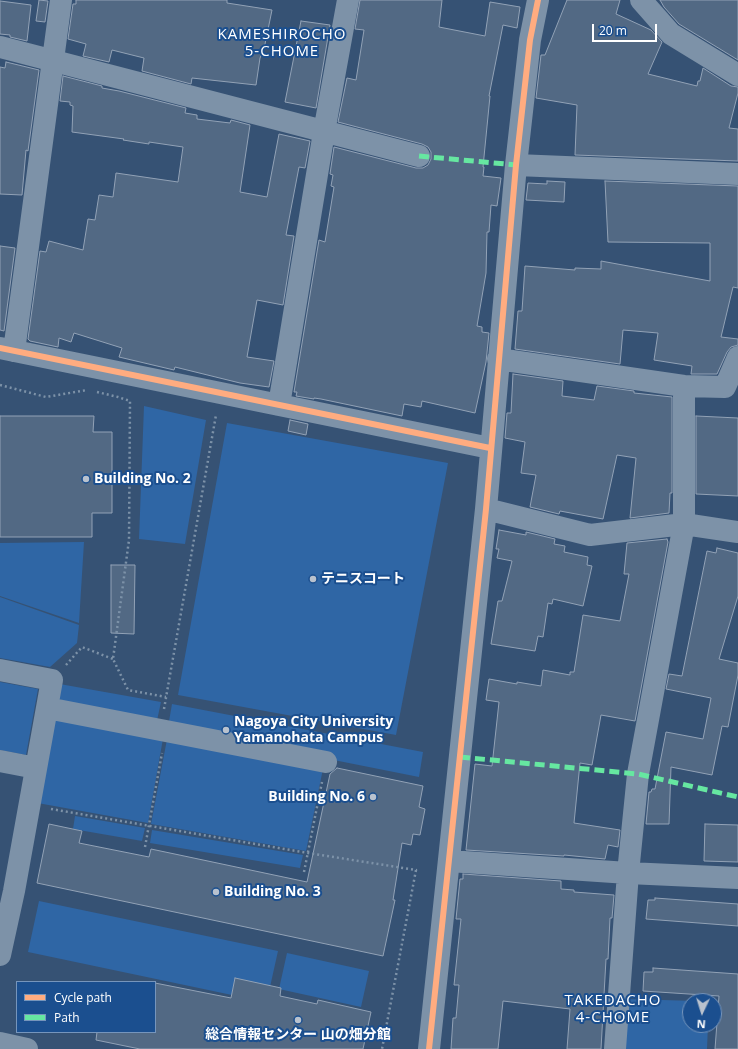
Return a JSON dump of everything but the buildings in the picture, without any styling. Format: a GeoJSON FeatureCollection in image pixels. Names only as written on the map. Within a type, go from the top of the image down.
{"type":"FeatureCollection","features":[{"type":"Feature","properties":{"kind":"street"},"geometry":{"type":"LineString","coordinates":[[61,0],[54,61],[7,349],[490,448]]}},
{"type":"Feature","properties":{"kind":"street"},"geometry":{"type":"LineString","coordinates":[[279,405],[324,132],[348,0]]}},
{"type":"Feature","properties":{"kind":"street"},"geometry":{"type":"LineString","coordinates":[[429,1049],[486,509],[490,448],[516,165],[530,40],[538,0]]}},
{"type":"Feature","properties":{"kind":"street"},"geometry":{"type":"LineString","coordinates":[[641,0],[671,34],[738,75]]}},
{"type":"Feature","properties":{"kind":"street"},"geometry":{"type":"LineString","coordinates":[[0,48],[419,156]]}},
{"type":"Feature","properties":{"kind":"street"},"geometry":{"type":"LineString","coordinates":[[516,165],[738,174]]}},
{"type":"Feature","properties":{"kind":"street"},"geometry":{"type":"LineString","coordinates":[[498,359],[684,386],[725,387],[738,357]]}},
{"type":"Feature","properties":{"kind":"street"},"geometry":{"type":"LineString","coordinates":[[615,1049],[628,873],[638,774],[684,524],[684,386]]}},
{"type":"Feature","properties":{"kind":"street"},"geometry":{"type":"LineString","coordinates":[[486,509],[590,535],[684,524],[738,532]]}},
{"type":"Feature","properties":{"kind":"street"},"geometry":{"type":"LineString","coordinates":[[0,670],[52,680],[30,805],[7,891],[0,955]]}},
{"type":"Feature","properties":{"kind":"street"},"geometry":{"type":"LineString","coordinates":[[47,708],[326,762]]}},
{"type":"Feature","properties":{"kind":"street"},"geometry":{"type":"LineString","coordinates":[[0,761],[36,768]]}},
{"type":"Feature","properties":{"kind":"street"},"geometry":{"type":"LineString","coordinates":[[449,861],[628,873],[738,878]]}},
{"type":"Feature","properties":{"kind":"street"},"geometry":{"type":"LineString","coordinates":[[0,1043],[27,1049]]}},
{"type":"Feature","properties":{"kind":"path"},"geometry":{"type":"LineString","coordinates":[[0,385],[46,397],[86,390],[130,401],[129,540],[114,659],[128,690],[166,697]]}},
{"type":"Feature","properties":{"kind":"path"},"geometry":{"type":"LineString","coordinates":[[145,847],[163,730],[166,697],[216,415]]}},
{"type":"Feature","properties":{"kind":"path"},"geometry":{"type":"LineString","coordinates":[[52,680],[82,647],[114,659]]}},
{"type":"Feature","properties":{"kind":"path"},"geometry":{"type":"LineString","coordinates":[[304,872],[326,762]]}},
{"type":"Feature","properties":{"kind":"path"},"geometry":{"type":"LineString","coordinates":[[30,805],[416,870],[382,1049]]}},
{"type":"Feature","properties":{"kind":"shaded area"},"geometry":{"type":"Polygon","coordinates":[[[144,406],[206,420],[185,544],[139,539],[144,406]]]}},
{"type":"Feature","properties":{"kind":"shaded area","name":"テニスコート"},"geometry":{"type":"Polygon","coordinates":[[[227,423],[448,463],[396,735],[178,695],[227,423]]]}},
{"type":"Feature","properties":{"kind":"shaded area"},"geometry":{"type":"Polygon","coordinates":[[[84,542],[79,623],[0,596],[0,543],[84,542]]]}},
{"type":"Feature","properties":{"kind":"shaded area"},"geometry":{"type":"Polygon","coordinates":[[[0,597],[79,625],[77,643],[50,667],[0,658],[0,597]]]}},
{"type":"Feature","properties":{"kind":"shaded area"},"geometry":{"type":"Polygon","coordinates":[[[0,682],[38,689],[26,755],[0,750],[0,682]]]}},
{"type":"Feature","properties":{"kind":"shaded area"},"geometry":{"type":"Polygon","coordinates":[[[54,683],[161,702],[156,725],[50,706],[54,683]]]}},
{"type":"Feature","properties":{"kind":"shaded area"},"geometry":{"type":"Polygon","coordinates":[[[172,704],[423,752],[419,777],[168,727],[172,704]]]}},
{"type":"Feature","properties":{"kind":"shaded area"},"geometry":{"type":"Polygon","coordinates":[[[49,712],[164,733],[148,823],[32,802],[49,712]]]}},
{"type":"Feature","properties":{"kind":"shaded area"},"geometry":{"type":"Polygon","coordinates":[[[168,734],[324,764],[306,851],[151,824],[168,734]]]}},
{"type":"Feature","properties":{"kind":"shaded area"},"geometry":{"type":"Polygon","coordinates":[[[75,816],[145,828],[142,841],[73,829],[75,816]]]}},
{"type":"Feature","properties":{"kind":"shaded area"},"geometry":{"type":"Polygon","coordinates":[[[152,830],[303,855],[300,868],[150,843],[152,830]]]}},
{"type":"Feature","properties":{"kind":"shaded area"},"geometry":{"type":"Polygon","coordinates":[[[39,901],[278,951],[270,987],[232,995],[28,952],[39,901]]]}},
{"type":"Feature","properties":{"kind":"shaded area"},"geometry":{"type":"Polygon","coordinates":[[[287,953],[369,971],[361,1007],[279,989],[287,953]]]}},
{"type":"Feature","properties":{"kind":"shaded area"},"geometry":{"type":"Polygon","coordinates":[[[627,999],[682,1001],[682,1033],[708,1033],[707,1049],[624,1049],[627,999]]]}},
{"type":"Feature","properties":{"kind":"marked path"},"geometry":{"type":"LineString","coordinates":[[419,156],[516,165]]}},
{"type":"Feature","properties":{"kind":"marked path"},"geometry":{"type":"LineString","coordinates":[[460,757],[638,774],[738,797]]}},
{"type":"Feature","properties":{"kind":"cycle path"},"geometry":{"type":"LineString","coordinates":[[429,1049],[486,509],[516,165],[530,40],[538,0]]}},
{"type":"Feature","properties":{"kind":"cycle path"},"geometry":{"type":"LineString","coordinates":[[0,348],[490,448]]}},
{"type":"Feature","properties":{"kind":"place","name":"Building No. 2"},"geometry":{"type":"Point","coordinates":[86,479]}},
{"type":"Feature","properties":{"kind":"place","name":"テニスコート"},"geometry":{"type":"Point","coordinates":[313,579]}},
{"type":"Feature","properties":{"kind":"place","name":"Nagoya City University Yamanohata Campus"},"geometry":{"type":"Point","coordinates":[226,730]}},
{"type":"Feature","properties":{"kind":"place","name":"Building No. 6"},"geometry":{"type":"Point","coordinates":[373,797]}},
{"type":"Feature","properties":{"kind":"place","name":"Building No. 3"},"geometry":{"type":"Point","coordinates":[216,892]}},
{"type":"Feature","properties":{"kind":"place","name":"総合情報センター 山の畑分館"},"geometry":{"type":"Point","coordinates":[298,1020]}},
{"type":"Feature","properties":{"kind":"district","name":"KAMESHIROCHO 5-CHOME"},"geometry":{"type":"Point","coordinates":[282,44]}},
{"type":"Feature","properties":{"kind":"district","name":"TAKEDACHO 4-CHOME"},"geometry":{"type":"Point","coordinates":[613,1010]}}]}
